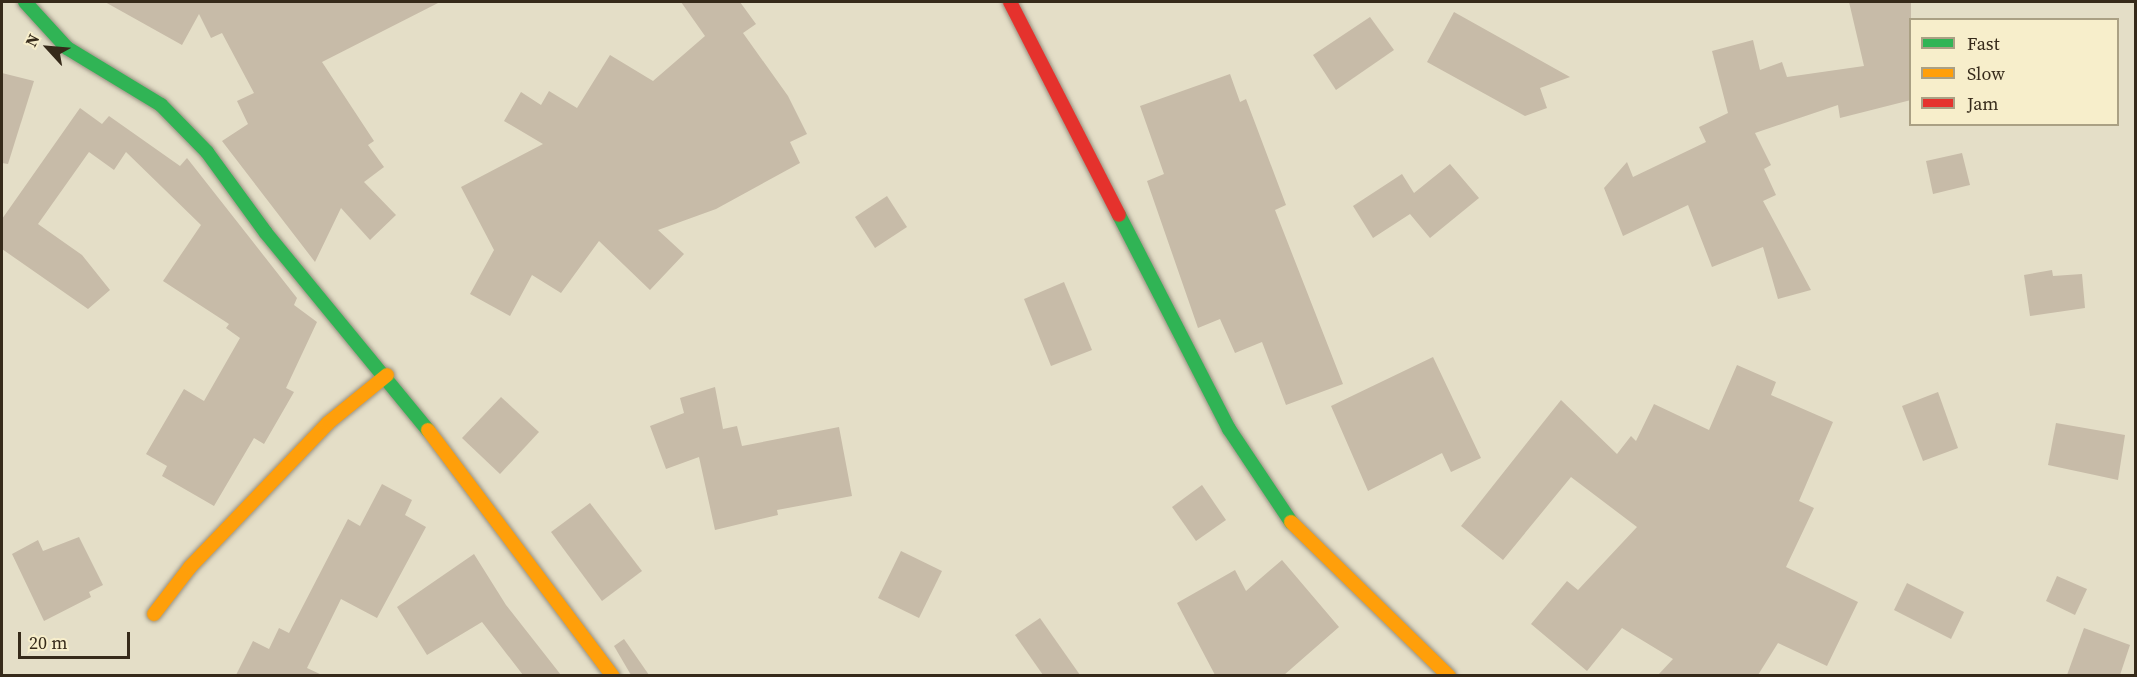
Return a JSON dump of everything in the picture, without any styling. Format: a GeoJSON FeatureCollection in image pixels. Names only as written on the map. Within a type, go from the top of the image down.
{"type":"FeatureCollection","features":[{"type":"Feature","properties":{"kind":"street"},"geometry":{"type":"LineString","coordinates":[[25,2],[67,48],[161,105],[184,126],[266,233],[387,375],[613,675]]}},
{"type":"Feature","properties":{"kind":"street"},"geometry":{"type":"LineString","coordinates":[[1010,2],[1229,429],[1297,531],[1449,675]]}},
{"type":"Feature","properties":{"kind":"street"},"geometry":{"type":"LineString","coordinates":[[154,614],[190,567],[328,423],[387,375]]}},
{"type":"Feature","properties":{"kind":"building"},"geometry":{"type":"Polygon","coordinates":[[[105,2],[440,2],[322,62],[374,141],[368,145],[384,167],[364,182],[396,215],[370,240],[341,208],[315,262],[222,141],[248,124],[237,101],[254,93],[222,33],[211,38],[199,14],[182,45],[105,2]]]}},
{"type":"Feature","properties":{"kind":"building"},"geometry":{"type":"Polygon","coordinates":[[[681,2],[740,2],[756,24],[743,33],[788,96],[807,134],[790,142],[800,163],[716,209],[658,230],[684,254],[650,290],[599,241],[561,293],[532,275],[510,316],[470,294],[494,250],[461,187],[543,144],[504,121],[521,92],[541,105],[549,91],[577,108],[610,55],[653,81],[705,36],[681,2]]]}},
{"type":"Feature","properties":{"kind":"building"},"geometry":{"type":"Polygon","coordinates":[[[1849,2],[1911,2],[1909,101],[1840,118],[1838,105],[1755,133],[1771,165],[1764,169],[1776,195],[1763,201],[1811,290],[1778,299],[1763,247],[1712,267],[1688,205],[1623,236],[1604,188],[1627,162],[1633,177],[1706,142],[1699,127],[1728,113],[1712,51],[1753,40],[1760,70],[1782,62],[1787,77],[1864,66],[1849,2]]]}},
{"type":"Feature","properties":{"kind":"building"},"geometry":{"type":"Polygon","coordinates":[[[1454,12],[1570,77],[1540,88],[1547,108],[1525,116],[1427,62],[1454,12]]]}},
{"type":"Feature","properties":{"kind":"building"},"geometry":{"type":"Polygon","coordinates":[[[1370,17],[1394,50],[1336,90],[1313,55],[1370,17]]]}},
{"type":"Feature","properties":{"kind":"building"},"geometry":{"type":"Polygon","coordinates":[[[2,73],[34,81],[8,164],[2,163],[2,73]]]}},
{"type":"Feature","properties":{"kind":"building"},"geometry":{"type":"Polygon","coordinates":[[[1230,74],[1240,102],[1246,99],[1286,205],[1275,210],[1343,384],[1286,405],[1262,342],[1235,353],[1220,319],[1198,328],[1147,181],[1164,174],[1140,106],[1230,74]]]}},
{"type":"Feature","properties":{"kind":"building"},"geometry":{"type":"Polygon","coordinates":[[[80,108],[102,124],[109,116],[180,166],[187,158],[297,298],[294,305],[317,322],[286,388],[294,392],[264,444],[254,438],[214,506],[162,476],[167,466],[146,454],[184,389],[204,401],[240,338],[226,328],[229,324],[163,281],[201,225],[126,152],[114,170],[89,152],[38,224],[82,255],[110,290],[88,309],[2,249],[2,219],[80,108]]]}},
{"type":"Feature","properties":{"kind":"building"},"geometry":{"type":"Polygon","coordinates":[[[1962,153],[1970,185],[1933,194],[1926,161],[1962,153]]]}},
{"type":"Feature","properties":{"kind":"building"},"geometry":{"type":"Polygon","coordinates":[[[1450,164],[1479,198],[1430,238],[1410,214],[1373,238],[1353,206],[1402,174],[1414,193],[1450,164]]]}},
{"type":"Feature","properties":{"kind":"building"},"geometry":{"type":"Polygon","coordinates":[[[887,196],[907,227],[875,248],[855,217],[887,196]]]}},
{"type":"Feature","properties":{"kind":"building"},"geometry":{"type":"Polygon","coordinates":[[[2052,270],[2053,276],[2082,274],[2085,308],[2030,316],[2024,275],[2052,270]]]}},
{"type":"Feature","properties":{"kind":"building"},"geometry":{"type":"Polygon","coordinates":[[[1064,282],[1092,350],[1051,366],[1024,299],[1064,282]]]}},
{"type":"Feature","properties":{"kind":"building"},"geometry":{"type":"Polygon","coordinates":[[[1433,357],[1481,458],[1451,472],[1442,453],[1368,491],[1331,406],[1433,357]]]}},
{"type":"Feature","properties":{"kind":"building"},"geometry":{"type":"Polygon","coordinates":[[[1737,365],[1776,382],[1771,395],[1833,422],[1799,501],[1814,508],[1786,567],[1858,602],[1827,666],[1778,643],[1758,675],[1658,675],[1673,659],[1622,628],[1587,671],[1531,624],[1567,581],[1578,590],[1637,527],[1571,477],[1503,560],[1461,526],[1561,400],[1617,454],[1631,436],[1636,441],[1654,404],[1709,430],[1737,365]]]}},
{"type":"Feature","properties":{"kind":"building"},"geometry":{"type":"Polygon","coordinates":[[[715,387],[723,429],[737,426],[742,446],[839,427],[852,496],[777,510],[778,515],[715,530],[699,457],[666,469],[650,426],[684,413],[680,398],[715,387]]]}},
{"type":"Feature","properties":{"kind":"building"},"geometry":{"type":"Polygon","coordinates":[[[1938,392],[1958,448],[1923,461],[1902,406],[1938,392]]]}},
{"type":"Feature","properties":{"kind":"building"},"geometry":{"type":"Polygon","coordinates":[[[501,397],[539,432],[500,474],[462,438],[501,397]]]}},
{"type":"Feature","properties":{"kind":"building"},"geometry":{"type":"Polygon","coordinates":[[[2056,423],[2125,435],[2118,480],[2048,465],[2056,423]]]}},
{"type":"Feature","properties":{"kind":"building"},"geometry":{"type":"Polygon","coordinates":[[[382,484],[412,500],[405,515],[426,527],[377,618],[341,599],[307,668],[322,675],[236,675],[253,641],[269,649],[279,628],[289,633],[348,519],[360,526],[382,484]]]}},
{"type":"Feature","properties":{"kind":"building"},"geometry":{"type":"Polygon","coordinates":[[[1202,485],[1226,520],[1196,541],[1172,507],[1202,485]]]}},
{"type":"Feature","properties":{"kind":"building"},"geometry":{"type":"Polygon","coordinates":[[[590,503],[642,571],[602,601],[551,532],[590,503]]]}},
{"type":"Feature","properties":{"kind":"building"},"geometry":{"type":"Polygon","coordinates":[[[79,537],[103,585],[89,592],[91,597],[44,621],[12,554],[38,540],[43,551],[79,537]]]}},
{"type":"Feature","properties":{"kind":"building"},"geometry":{"type":"Polygon","coordinates":[[[901,551],[942,571],[919,618],[878,598],[901,551]]]}},
{"type":"Feature","properties":{"kind":"building"},"geometry":{"type":"Polygon","coordinates":[[[474,554],[506,605],[561,675],[523,675],[482,622],[427,655],[397,607],[474,554]]]}},
{"type":"Feature","properties":{"kind":"building"},"geometry":{"type":"Polygon","coordinates":[[[1282,560],[1339,627],[1284,675],[1215,675],[1177,603],[1235,570],[1246,591],[1282,560]]]}},
{"type":"Feature","properties":{"kind":"building"},"geometry":{"type":"Polygon","coordinates":[[[2057,576],[2087,589],[2075,615],[2046,601],[2057,576]]]}},
{"type":"Feature","properties":{"kind":"building"},"geometry":{"type":"Polygon","coordinates":[[[1907,583],[1964,612],[1951,639],[1894,610],[1907,583]]]}},
{"type":"Feature","properties":{"kind":"building"},"geometry":{"type":"Polygon","coordinates":[[[1040,618],[1080,675],[1043,675],[1015,635],[1040,618]]]}},
{"type":"Feature","properties":{"kind":"building"},"geometry":{"type":"Polygon","coordinates":[[[2084,628],[2130,645],[2120,675],[2067,675],[2084,628]]]}},
{"type":"Feature","properties":{"kind":"building"},"geometry":{"type":"Polygon","coordinates":[[[624,639],[649,675],[631,675],[614,646],[624,639]]]}},
{"type":"Feature","properties":{"kind":"traffic: fast"},"geometry":{"type":"LineString","coordinates":[[25,2],[67,48],[161,105],[207,152],[266,233],[428,430]]}},
{"type":"Feature","properties":{"kind":"traffic: fast"},"geometry":{"type":"LineString","coordinates":[[1119,215],[1229,429],[1291,522]]}},
{"type":"Feature","properties":{"kind":"traffic: slow"},"geometry":{"type":"LineString","coordinates":[[154,614],[190,567],[328,423],[387,375]]}},
{"type":"Feature","properties":{"kind":"traffic: slow"},"geometry":{"type":"LineString","coordinates":[[428,430],[613,676]]}},
{"type":"Feature","properties":{"kind":"traffic: slow"},"geometry":{"type":"LineString","coordinates":[[1291,522],[1449,676]]}},
{"type":"Feature","properties":{"kind":"traffic: jam"},"geometry":{"type":"LineString","coordinates":[[1010,2],[1119,215]]}}]}
